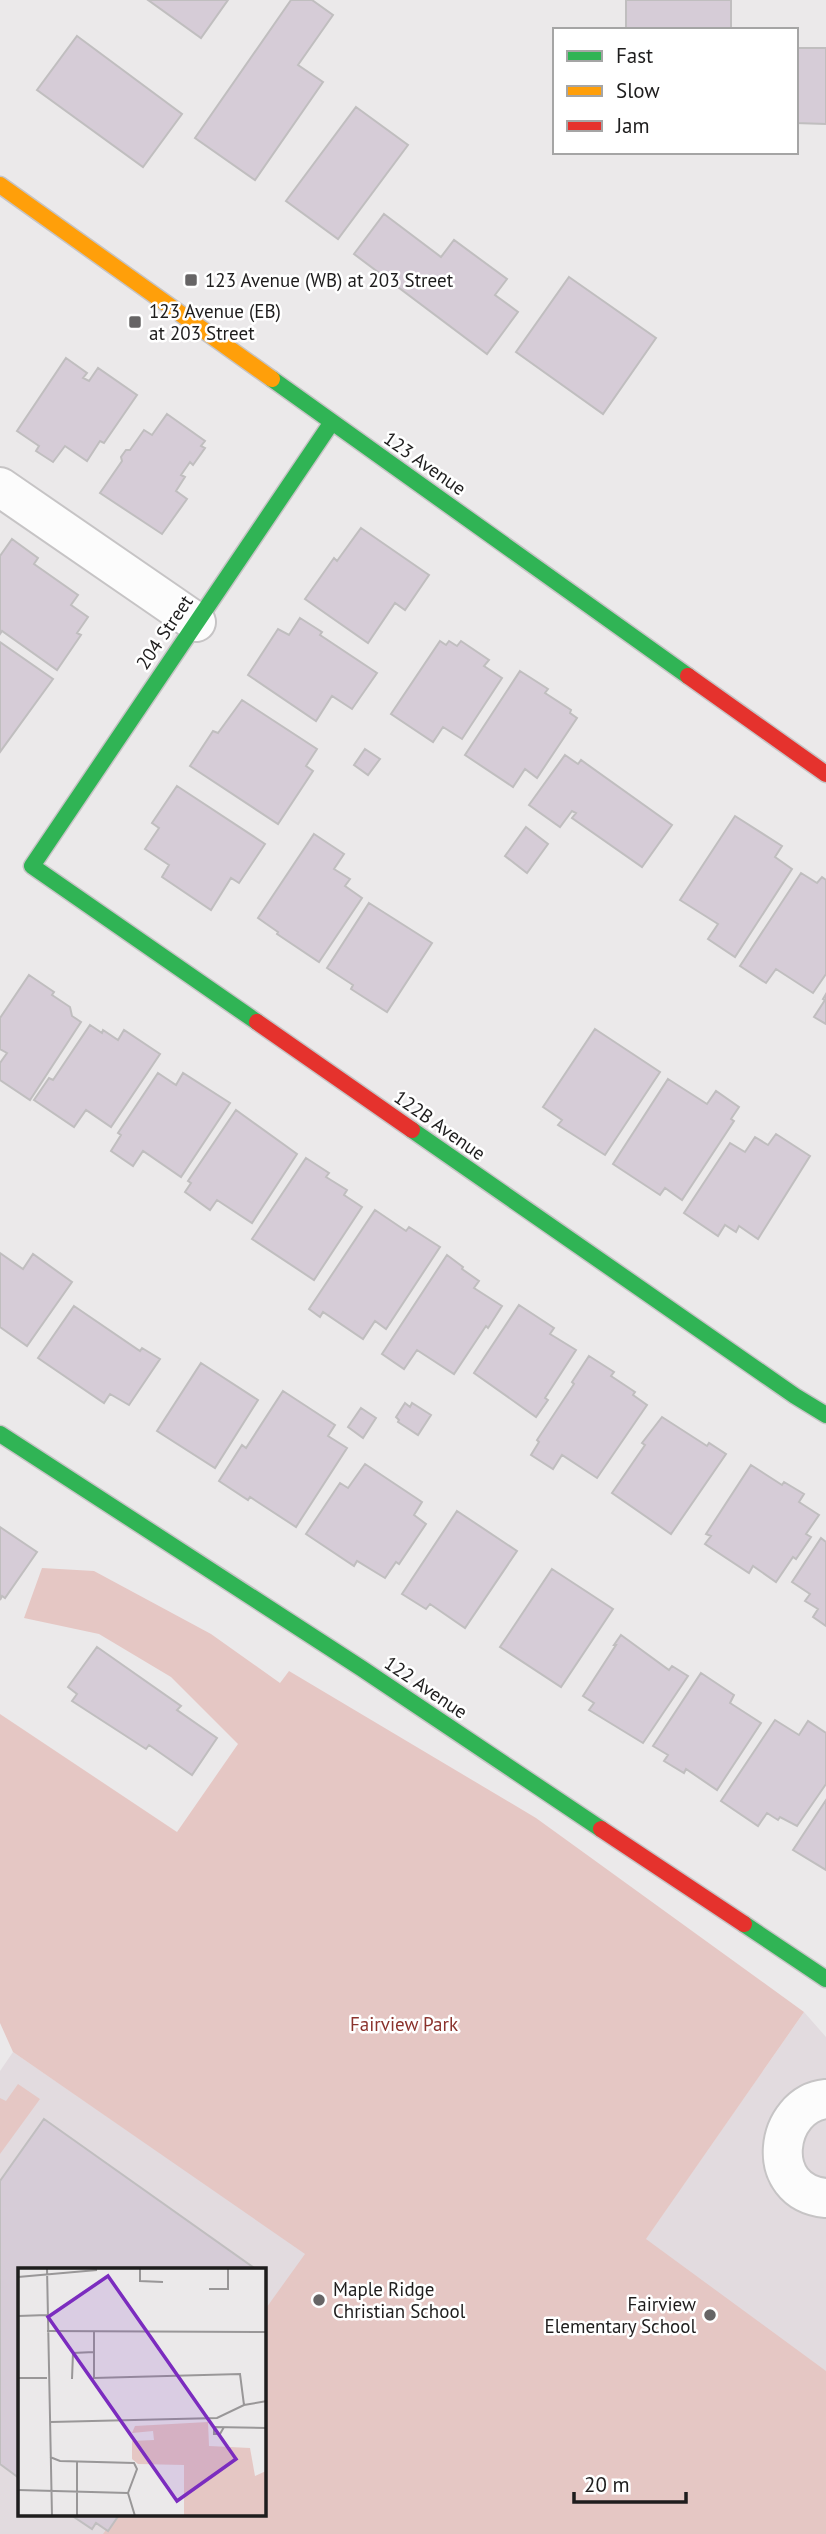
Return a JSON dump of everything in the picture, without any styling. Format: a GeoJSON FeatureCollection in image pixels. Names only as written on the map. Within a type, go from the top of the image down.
{"type":"FeatureCollection","features":[{"type":"Feature","properties":{"kind":"street","name":"123 Avenue"},"geometry":{"type":"LineString","coordinates":[[0,186],[826,774]]}},
{"type":"Feature","properties":{"kind":"street","name":"204 Street"},"geometry":{"type":"LineString","coordinates":[[32,866],[332,422]]}},
{"type":"Feature","properties":{"kind":"street"},"geometry":{"type":"LineString","coordinates":[[0,487],[196,622]]}},
{"type":"Feature","properties":{"kind":"street","name":"122B Avenue"},"geometry":{"type":"LineString","coordinates":[[32,866],[826,1415]]}},
{"type":"Feature","properties":{"kind":"street","name":"122 Avenue"},"geometry":{"type":"LineString","coordinates":[[0,1434],[361,1668],[826,1979]]}},
{"type":"Feature","properties":{"kind":"street"},"geometry":{"type":"LineString","coordinates":[[826,2099],[812,2100],[798,2113],[784,2137],[782,2156],[786,2172],[796,2186],[813,2197],[826,2198]]}},
{"type":"Feature","properties":{"kind":"shaded area"},"geometry":{"type":"Polygon","coordinates":[[[804,2012],[826,2037],[826,2534],[0,2534],[0,2071],[13,2052],[529,2406],[804,2012]]]}},
{"type":"Feature","properties":{"kind":"green space","name":"Fairview Park"},"geometry":{"type":"Polygon","coordinates":[[[42,1568],[94,1571],[211,1634],[280,1683],[289,1671],[536,1818],[804,2012],[646,2239],[826,2371],[826,2534],[103,2534],[116,2516],[266,2516],[266,2308],[305,2254],[13,2052],[0,2023],[0,1714],[177,1832],[238,1744],[171,1677],[99,1634],[24,1618],[42,1568]]]}},
{"type":"Feature","properties":{"kind":"green space"},"geometry":{"type":"Polygon","coordinates":[[[18,2084],[40,2099],[0,2154],[0,2098],[6,2101],[18,2084]]]}},
{"type":"Feature","properties":{"kind":"building"},"geometry":{"type":"Polygon","coordinates":[[[148,0],[228,0],[201,38],[148,0]]]}},
{"type":"Feature","properties":{"kind":"building"},"geometry":{"type":"Polygon","coordinates":[[[291,0],[312,0],[333,15],[298,65],[323,82],[255,180],[195,138],[291,0]]]}},
{"type":"Feature","properties":{"kind":"building"},"geometry":{"type":"Polygon","coordinates":[[[626,0],[731,0],[731,28],[626,28],[626,0]]]}},
{"type":"Feature","properties":{"kind":"building"},"geometry":{"type":"Polygon","coordinates":[[[77,36],[182,114],[143,167],[37,90],[77,36]]]}},
{"type":"Feature","properties":{"kind":"building"},"geometry":{"type":"Polygon","coordinates":[[[798,48],[826,48],[826,124],[798,123],[798,48]]]}},
{"type":"Feature","properties":{"kind":"building"},"geometry":{"type":"Polygon","coordinates":[[[356,107],[408,145],[338,239],[286,201],[356,107]]]}},
{"type":"Feature","properties":{"kind":"building"},"geometry":{"type":"Polygon","coordinates":[[[384,214],[441,257],[454,240],[507,279],[495,295],[518,312],[487,354],[354,254],[384,214]]]}},
{"type":"Feature","properties":{"kind":"building"},"geometry":{"type":"Polygon","coordinates":[[[569,277],[656,338],[603,414],[516,352],[569,277]]]}},
{"type":"Feature","properties":{"kind":"building"},"geometry":{"type":"Polygon","coordinates":[[[66,358],[87,373],[83,378],[89,381],[98,368],[137,395],[104,443],[100,441],[87,461],[65,446],[53,462],[36,451],[39,446],[17,431],[66,358]]]}},
{"type":"Feature","properties":{"kind":"building"},"geometry":{"type":"Polygon","coordinates":[[[167,414],[205,441],[201,446],[205,448],[193,465],[190,462],[181,475],[185,477],[176,491],[187,499],[162,534],[100,493],[122,461],[121,457],[126,450],[130,450],[144,430],[152,435],[167,414]]]}},
{"type":"Feature","properties":{"kind":"building"},"geometry":{"type":"Polygon","coordinates":[[[361,528],[429,575],[405,610],[395,603],[368,643],[305,599],[334,558],[337,561],[361,528]]]}},
{"type":"Feature","properties":{"kind":"building"},"geometry":{"type":"Polygon","coordinates":[[[12,539],[38,558],[34,564],[78,595],[71,605],[88,617],[77,633],[81,635],[57,670],[2,631],[0,634],[0,556],[12,539]]]}},
{"type":"Feature","properties":{"kind":"building"},"geometry":{"type":"Polygon","coordinates":[[[300,618],[322,632],[320,635],[377,673],[352,709],[332,696],[316,721],[248,675],[278,629],[289,635],[300,618]]]}},
{"type":"Feature","properties":{"kind":"building"},"geometry":{"type":"Polygon","coordinates":[[[440,641],[446,645],[449,641],[457,646],[461,641],[489,660],[484,666],[502,678],[462,739],[443,727],[433,742],[391,714],[440,641]]]}},
{"type":"Feature","properties":{"kind":"building"},"geometry":{"type":"Polygon","coordinates":[[[0,642],[53,679],[0,752],[0,642]]]}},
{"type":"Feature","properties":{"kind":"building"},"geometry":{"type":"Polygon","coordinates":[[[520,671],[548,689],[545,693],[571,710],[570,713],[577,718],[537,778],[525,769],[513,787],[465,755],[520,671]]]}},
{"type":"Feature","properties":{"kind":"building"},"geometry":{"type":"Polygon","coordinates":[[[242,700],[317,749],[306,766],[313,771],[278,824],[190,766],[213,731],[218,733],[242,700]]]}},
{"type":"Feature","properties":{"kind":"building"},"geometry":{"type":"Polygon","coordinates":[[[365,749],[380,759],[368,775],[354,765],[365,749]]]}},
{"type":"Feature","properties":{"kind":"building"},"geometry":{"type":"Polygon","coordinates":[[[565,755],[578,764],[581,760],[672,825],[642,867],[572,818],[576,813],[572,811],[560,827],[529,805],[565,755]]]}},
{"type":"Feature","properties":{"kind":"building"},"geometry":{"type":"Polygon","coordinates":[[[177,786],[265,844],[239,883],[231,878],[211,910],[162,877],[169,865],[145,849],[159,828],[152,823],[177,786]]]}},
{"type":"Feature","properties":{"kind":"building"},"geometry":{"type":"Polygon","coordinates":[[[735,816],[782,846],[775,857],[792,869],[735,957],[708,939],[718,924],[680,900],[735,816]]]}},
{"type":"Feature","properties":{"kind":"building"},"geometry":{"type":"Polygon","coordinates":[[[526,827],[548,844],[527,873],[505,856],[526,827]]]}},
{"type":"Feature","properties":{"kind":"building"},"geometry":{"type":"Polygon","coordinates":[[[314,834],[344,854],[334,869],[350,879],[345,886],[362,898],[319,962],[258,918],[314,834]]]}},
{"type":"Feature","properties":{"kind":"building"},"geometry":{"type":"Polygon","coordinates":[[[801,873],[817,883],[822,877],[826,880],[826,974],[813,993],[776,969],[766,983],[740,966],[801,873]]]}},
{"type":"Feature","properties":{"kind":"building"},"geometry":{"type":"Polygon","coordinates":[[[369,903],[432,943],[387,1012],[351,989],[353,985],[327,968],[369,903]]]}},
{"type":"Feature","properties":{"kind":"building"},"geometry":{"type":"Polygon","coordinates":[[[29,975],[54,992],[52,995],[70,1007],[72,1016],[81,1022],[30,1100],[0,1080],[0,1063],[7,1053],[0,1049],[0,1018],[29,975]]]}},
{"type":"Feature","properties":{"kind":"building"},"geometry":{"type":"Polygon","coordinates":[[[826,994],[826,1024],[814,1017],[826,994]]]}},
{"type":"Feature","properties":{"kind":"building"},"geometry":{"type":"Polygon","coordinates":[[[90,1025],[118,1040],[124,1030],[160,1054],[111,1127],[86,1110],[74,1127],[34,1100],[49,1078],[53,1080],[90,1025]]]}},
{"type":"Feature","properties":{"kind":"building"},"geometry":{"type":"Polygon","coordinates":[[[595,1029],[660,1072],[605,1155],[558,1125],[562,1120],[543,1107],[595,1029]]]}},
{"type":"Feature","properties":{"kind":"building"},"geometry":{"type":"Polygon","coordinates":[[[158,1073],[176,1085],[183,1073],[230,1103],[181,1177],[143,1151],[133,1166],[111,1151],[121,1135],[118,1133],[158,1073]]]}},
{"type":"Feature","properties":{"kind":"building"},"geometry":{"type":"Polygon","coordinates":[[[668,1079],[707,1104],[716,1091],[739,1107],[731,1119],[734,1121],[682,1200],[665,1188],[660,1195],[613,1164],[668,1079]]]}},
{"type":"Feature","properties":{"kind":"building"},"geometry":{"type":"Polygon","coordinates":[[[236,1110],[297,1154],[252,1223],[217,1200],[210,1210],[185,1192],[191,1183],[188,1181],[236,1110]]]}},
{"type":"Feature","properties":{"kind":"building"},"geometry":{"type":"Polygon","coordinates":[[[776,1134],[810,1156],[758,1239],[739,1226],[736,1232],[725,1225],[718,1236],[684,1213],[730,1143],[745,1152],[755,1137],[768,1145],[776,1134]]]}},
{"type":"Feature","properties":{"kind":"building"},"geometry":{"type":"Polygon","coordinates":[[[306,1158],[329,1173],[326,1177],[347,1190],[344,1195],[362,1207],[314,1280],[252,1239],[306,1158]]]}},
{"type":"Feature","properties":{"kind":"building"},"geometry":{"type":"Polygon","coordinates":[[[375,1210],[406,1231],[409,1227],[440,1247],[386,1329],[375,1321],[363,1339],[323,1312],[320,1317],[309,1309],[375,1210]]]}},
{"type":"Feature","properties":{"kind":"building"},"geometry":{"type":"Polygon","coordinates":[[[0,1253],[23,1269],[33,1254],[72,1282],[27,1346],[0,1327],[0,1253]]]}},
{"type":"Feature","properties":{"kind":"building"},"geometry":{"type":"Polygon","coordinates":[[[447,1255],[479,1281],[474,1288],[502,1306],[454,1374],[417,1350],[404,1369],[382,1354],[447,1255]]]}},
{"type":"Feature","properties":{"kind":"building"},"geometry":{"type":"Polygon","coordinates":[[[519,1305],[554,1328],[550,1334],[576,1350],[536,1417],[474,1373],[519,1305]]]}},
{"type":"Feature","properties":{"kind":"building"},"geometry":{"type":"Polygon","coordinates":[[[74,1306],[140,1351],[142,1348],[160,1359],[129,1405],[110,1394],[104,1403],[38,1358],[74,1306]]]}},
{"type":"Feature","properties":{"kind":"building"},"geometry":{"type":"Polygon","coordinates":[[[589,1356],[614,1372],[611,1376],[635,1392],[633,1395],[647,1405],[597,1478],[562,1455],[553,1469],[531,1455],[539,1442],[537,1440],[589,1356]]]}},
{"type":"Feature","properties":{"kind":"building"},"geometry":{"type":"Polygon","coordinates":[[[201,1363],[258,1400],[215,1468],[157,1431],[201,1363]]]}},
{"type":"Feature","properties":{"kind":"building"},"geometry":{"type":"Polygon","coordinates":[[[283,1391],[335,1425],[328,1436],[347,1448],[296,1527],[250,1497],[248,1500],[219,1481],[242,1445],[246,1448],[283,1391]]]}},
{"type":"Feature","properties":{"kind":"building"},"geometry":{"type":"Polygon","coordinates":[[[405,1403],[410,1407],[412,1403],[431,1415],[418,1435],[398,1422],[396,1417],[405,1403]]]}},
{"type":"Feature","properties":{"kind":"building"},"geometry":{"type":"Polygon","coordinates":[[[361,1408],[376,1418],[363,1438],[348,1427],[361,1408]]]}},
{"type":"Feature","properties":{"kind":"building"},"geometry":{"type":"Polygon","coordinates":[[[662,1417],[707,1446],[709,1443],[726,1454],[671,1534],[612,1493],[645,1445],[642,1443],[662,1417]]]}},
{"type":"Feature","properties":{"kind":"building"},"geometry":{"type":"Polygon","coordinates":[[[365,1464],[422,1502],[414,1515],[426,1524],[399,1564],[396,1562],[385,1578],[357,1561],[354,1566],[306,1534],[340,1483],[348,1488],[365,1464]]]}},
{"type":"Feature","properties":{"kind":"building"},"geometry":{"type":"Polygon","coordinates":[[[751,1465],[782,1485],[784,1482],[804,1494],[799,1502],[819,1515],[806,1534],[811,1537],[776,1582],[753,1566],[749,1573],[705,1544],[711,1536],[706,1534],[751,1465]]]}},
{"type":"Feature","properties":{"kind":"building"},"geometry":{"type":"Polygon","coordinates":[[[457,1511],[517,1551],[465,1628],[430,1604],[426,1609],[402,1594],[457,1511]]]}},
{"type":"Feature","properties":{"kind":"building"},"geometry":{"type":"Polygon","coordinates":[[[0,1527],[37,1552],[5,1598],[2,1596],[0,1600],[0,1527]]]}},
{"type":"Feature","properties":{"kind":"building"},"geometry":{"type":"Polygon","coordinates":[[[821,1538],[826,1542],[826,1626],[813,1617],[818,1609],[805,1601],[810,1594],[792,1582],[821,1538]]]}},
{"type":"Feature","properties":{"kind":"building"},"geometry":{"type":"Polygon","coordinates":[[[552,1569],[613,1609],[561,1687],[500,1647],[552,1569]]]}},
{"type":"Feature","properties":{"kind":"building"},"geometry":{"type":"Polygon","coordinates":[[[621,1635],[669,1670],[672,1666],[688,1676],[643,1743],[589,1710],[594,1703],[583,1696],[621,1635]]]}},
{"type":"Feature","properties":{"kind":"building"},"geometry":{"type":"Polygon","coordinates":[[[97,1647],[181,1706],[177,1710],[217,1738],[192,1775],[149,1745],[146,1749],[72,1701],[77,1694],[68,1687],[97,1647]]]}},
{"type":"Feature","properties":{"kind":"building"},"geometry":{"type":"Polygon","coordinates":[[[701,1673],[734,1695],[730,1703],[761,1723],[717,1790],[686,1769],[684,1773],[664,1761],[668,1755],[653,1746],[701,1673]]]}},
{"type":"Feature","properties":{"kind":"building"},"geometry":{"type":"Polygon","coordinates":[[[775,1720],[799,1735],[808,1721],[826,1733],[826,1784],[797,1826],[767,1813],[758,1826],[721,1801],[775,1720]]]}},
{"type":"Feature","properties":{"kind":"building"},"geometry":{"type":"Polygon","coordinates":[[[826,1800],[826,1870],[793,1850],[826,1800]]]}},
{"type":"Feature","properties":{"kind":"building"},"geometry":{"type":"Polygon","coordinates":[[[44,2119],[254,2268],[18,2268],[18,2477],[0,2464],[0,2181],[44,2119]]]}},
{"type":"Feature","properties":{"kind":"building"},"geometry":{"type":"Polygon","coordinates":[[[72,2516],[118,2516],[108,2531],[96,2523],[92,2529],[72,2516]]]}},
{"type":"Feature","properties":{"kind":"traffic: fast"},"geometry":{"type":"LineString","coordinates":[[272,379],[688,676]]}},
{"type":"Feature","properties":{"kind":"traffic: fast"},"geometry":{"type":"LineString","coordinates":[[257,1022],[32,866],[332,422]]}},
{"type":"Feature","properties":{"kind":"traffic: fast"},"geometry":{"type":"LineString","coordinates":[[412,1130],[826,1415]]}},
{"type":"Feature","properties":{"kind":"traffic: fast"},"geometry":{"type":"LineString","coordinates":[[0,1434],[361,1668],[601,1829]]}},
{"type":"Feature","properties":{"kind":"traffic: fast"},"geometry":{"type":"LineString","coordinates":[[744,1924],[826,1979]]}},
{"type":"Feature","properties":{"kind":"traffic: slow"},"geometry":{"type":"LineString","coordinates":[[0,185],[272,379]]}},
{"type":"Feature","properties":{"kind":"traffic: jam"},"geometry":{"type":"LineString","coordinates":[[688,676],[826,774]]}},
{"type":"Feature","properties":{"kind":"traffic: jam"},"geometry":{"type":"LineString","coordinates":[[257,1022],[412,1130]]}},
{"type":"Feature","properties":{"kind":"traffic: jam"},"geometry":{"type":"LineString","coordinates":[[601,1829],[744,1924]]}},
{"type":"Feature","properties":{"kind":"place","name":"123 Avenue (WB) at 203 Street"},"geometry":{"type":"Point","coordinates":[191,280]}},
{"type":"Feature","properties":{"kind":"place","name":"123 Avenue (EB) at 203 Street"},"geometry":{"type":"Point","coordinates":[135,322]}},
{"type":"Feature","properties":{"kind":"place","name":"Maple Ridge Christian School"},"geometry":{"type":"Point","coordinates":[319,2300]}},
{"type":"Feature","properties":{"kind":"place","name":"Fairview Elementary School"},"geometry":{"type":"Point","coordinates":[710,2315]}}]}
